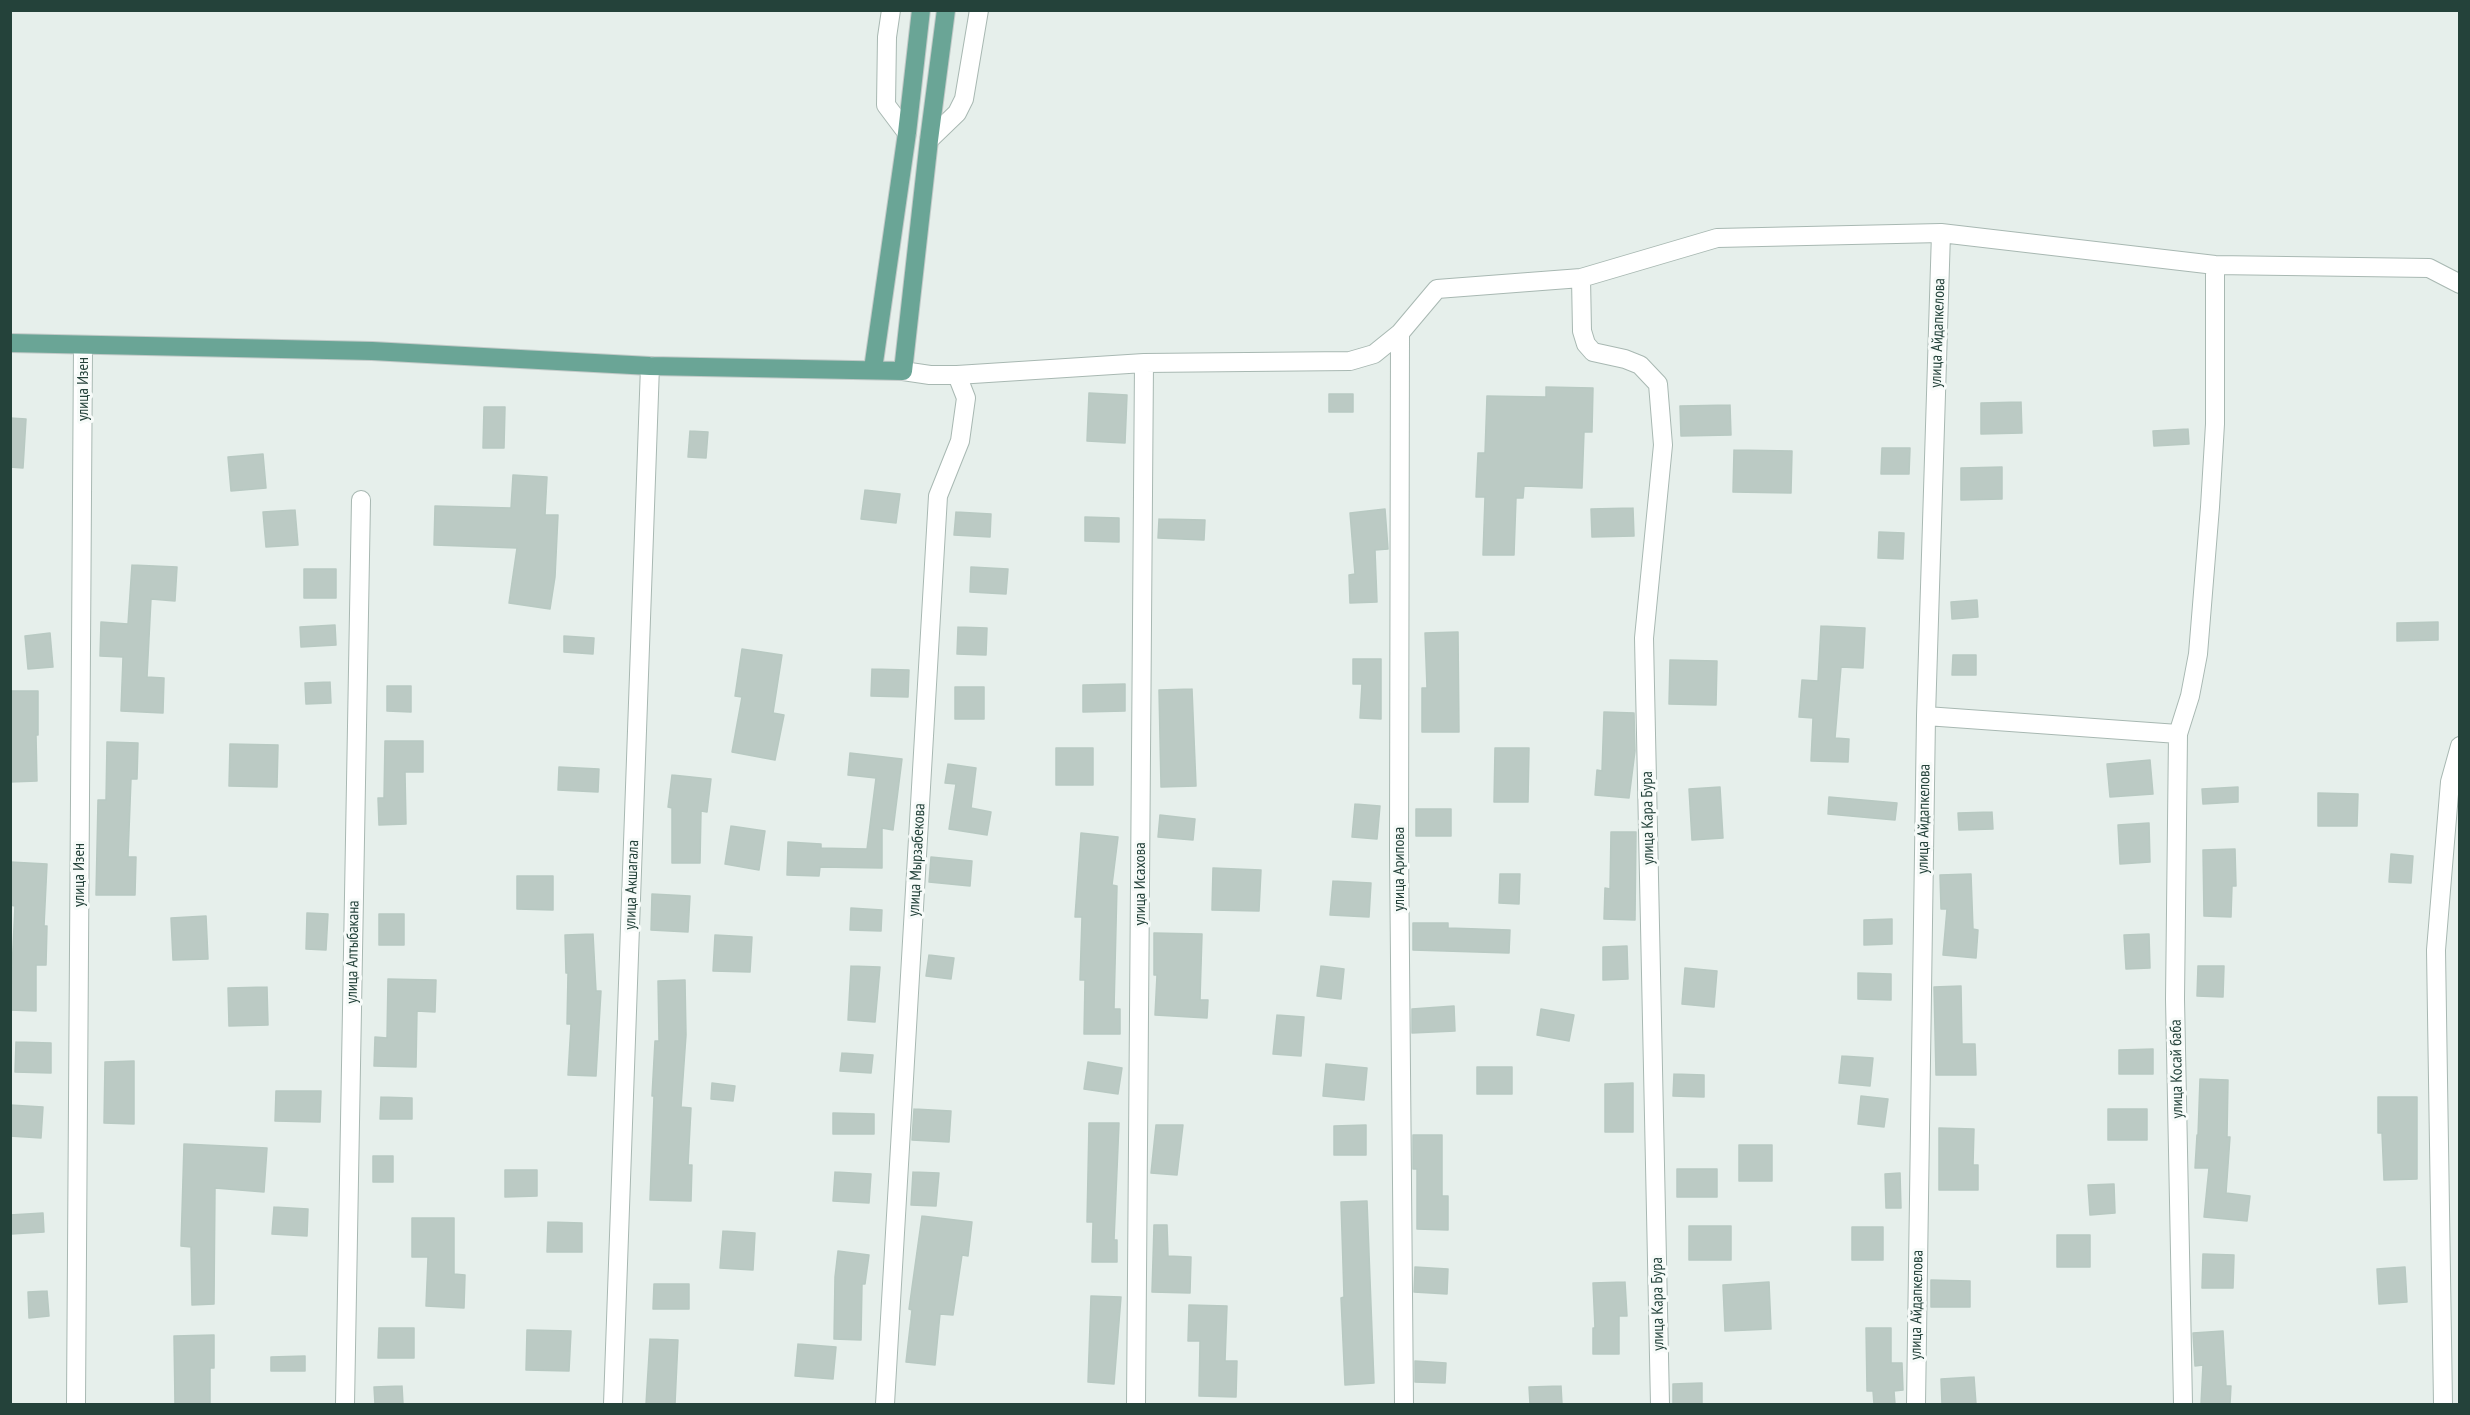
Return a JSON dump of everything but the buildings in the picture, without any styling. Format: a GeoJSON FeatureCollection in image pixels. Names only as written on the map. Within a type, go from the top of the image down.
{"type":"FeatureCollection","features":[{"type":"Feature","properties":{"kind":"main road"},"geometry":{"type":"LineString","coordinates":[[873,369],[907,133],[921,10]]}},
{"type":"Feature","properties":{"kind":"main road"},"geometry":{"type":"LineString","coordinates":[[10,343],[372,351],[650,366],[903,371],[946,10]]}},
{"type":"Feature","properties":{"kind":"street"},"geometry":{"type":"LineString","coordinates":[[891,10],[887,37],[886,105],[907,133]]}},
{"type":"Feature","properties":{"kind":"street"},"geometry":{"type":"LineString","coordinates":[[929,140],[957,113],[964,99],[979,10]]}},
{"type":"Feature","properties":{"kind":"street"},"geometry":{"type":"LineString","coordinates":[[903,371],[930,375],[957,375],[1144,363],[1350,361],[1374,354],[1400,333],[1437,289],[1581,279],[1717,238],[1941,233],[2215,265],[2429,268],[2460,284]]}},
{"type":"Feature","properties":{"kind":"street","name":"улица Айдапкелова"},"geometry":{"type":"LineString","coordinates":[[1916,1404],[1926,716],[1941,233]]}},
{"type":"Feature","properties":{"kind":"street","name":"улица Косай баба"},"geometry":{"type":"LineString","coordinates":[[2183,1404],[2175,999],[2178,734],[2190,696],[2198,654],[2210,507],[2215,424],[2215,265]]}},
{"type":"Feature","properties":{"kind":"street","name":"улица Кара Бура"},"geometry":{"type":"LineString","coordinates":[[1581,279],[1582,331],[1586,344],[1593,352],[1640,365],[1658,384],[1663,445],[1644,638],[1660,1404]]}},
{"type":"Feature","properties":{"kind":"street","name":"улица Арипова"},"geometry":{"type":"LineString","coordinates":[[1400,333],[1399,849],[1404,1404]]}},
{"type":"Feature","properties":{"kind":"street","name":"улица Изен"},"geometry":{"type":"LineString","coordinates":[[76,1404],[83,345]]}},
{"type":"Feature","properties":{"kind":"street","name":"улица Исахова"},"geometry":{"type":"LineString","coordinates":[[1136,1404],[1144,363]]}},
{"type":"Feature","properties":{"kind":"street","name":"улица Акшагала"},"geometry":{"type":"LineString","coordinates":[[613,1404],[650,366]]}},
{"type":"Feature","properties":{"kind":"street","name":"улица Мырзабекова"},"geometry":{"type":"LineString","coordinates":[[885,1404],[938,496],[960,441],[966,398],[957,375]]}},
{"type":"Feature","properties":{"kind":"street","name":"улица Алтыбакана"},"geometry":{"type":"LineString","coordinates":[[345,1404],[361,500]]}},
{"type":"Feature","properties":{"kind":"street"},"geometry":{"type":"LineString","coordinates":[[1926,716],[2178,734]]}},
{"type":"Feature","properties":{"kind":"street"},"geometry":{"type":"LineString","coordinates":[[2443,1404],[2436,950],[2450,782],[2460,746]]}}]}
